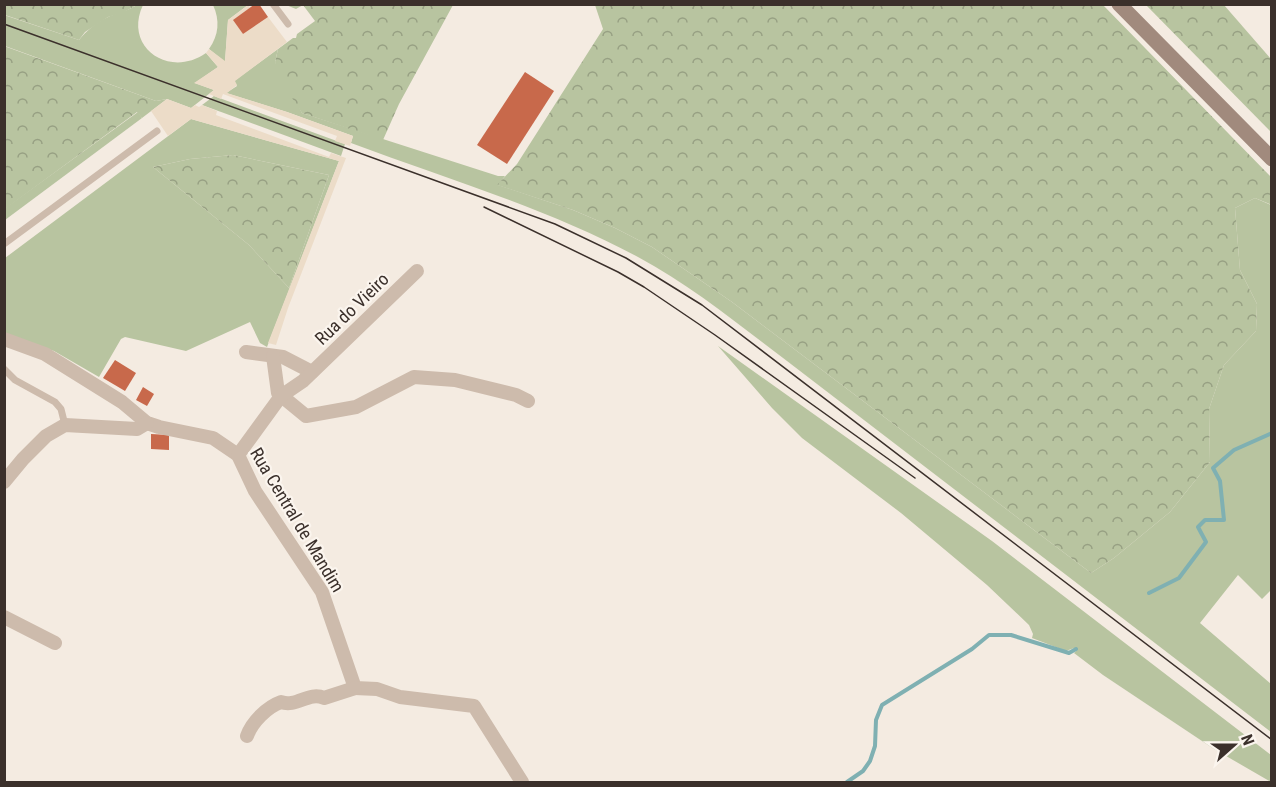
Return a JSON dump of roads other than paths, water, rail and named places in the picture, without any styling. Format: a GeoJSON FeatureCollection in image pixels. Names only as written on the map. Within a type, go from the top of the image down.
{"type":"FeatureCollection","features":[{"type":"Feature","properties":{"kind":"main road"},"geometry":{"type":"LineString","coordinates":[[1119,4],[1272,159]]}},
{"type":"Feature","properties":{"kind":"street","name":"Rua do Vieiro"},"geometry":{"type":"LineString","coordinates":[[238,455],[280,396],[312,372],[417,271]]}},
{"type":"Feature","properties":{"kind":"street","name":"Rua Central de Mandim"},"geometry":{"type":"LineString","coordinates":[[4,339],[45,354],[122,402],[147,423],[213,438],[238,455],[255,491],[322,592],[355,688]]}},
{"type":"Feature","properties":{"kind":"street"},"geometry":{"type":"LineString","coordinates":[[246,352],[268,353],[283,357],[312,372]]}},
{"type":"Feature","properties":{"kind":"street"},"geometry":{"type":"LineString","coordinates":[[273,356],[278,393],[306,416],[356,407],[414,377],[455,380],[516,395],[528,401]]}},
{"type":"Feature","properties":{"kind":"street"},"geometry":{"type":"LineString","coordinates":[[4,482],[46,436],[65,425],[137,429],[147,423]]}},
{"type":"Feature","properties":{"kind":"street"},"geometry":{"type":"LineString","coordinates":[[4,617],[55,643]]}},
{"type":"Feature","properties":{"kind":"street"},"geometry":{"type":"LineString","coordinates":[[247,735],[251,725],[275,704],[281,702],[286,704],[309,697],[324,698],[355,688],[377,689],[400,697],[474,706],[522,783]]}},
{"type":"Feature","properties":{"kind":"lane"},"geometry":{"type":"LineString","coordinates":[[273,4],[288,24]]}},
{"type":"Feature","properties":{"kind":"lane"},"geometry":{"type":"LineString","coordinates":[[4,244],[157,131]]}},
{"type":"Feature","properties":{"kind":"lane"},"geometry":{"type":"LineString","coordinates":[[4,369],[15,380],[55,402],[61,410],[65,425]]}},
{"type":"Feature","properties":{"kind":"waterway"},"geometry":{"type":"LineString","coordinates":[[1149,593],[1179,578],[1206,542],[1198,527],[1205,520],[1224,520],[1220,481],[1213,468],[1234,450],[1272,433]]}},
{"type":"Feature","properties":{"kind":"waterway"},"geometry":{"type":"LineString","coordinates":[[847,782],[863,771],[870,761],[875,746],[876,720],[882,705],[972,649],[989,635],[1011,635],[1069,653],[1076,649]]}},
{"type":"Feature","properties":{"kind":"tram line"},"geometry":{"type":"LineString","coordinates":[[4,24],[555,224],[626,258],[702,305],[1272,740]]}},
{"type":"Feature","properties":{"kind":"tram line"},"geometry":{"type":"LineString","coordinates":[[484,207],[644,287],[915,478]]}}]}
